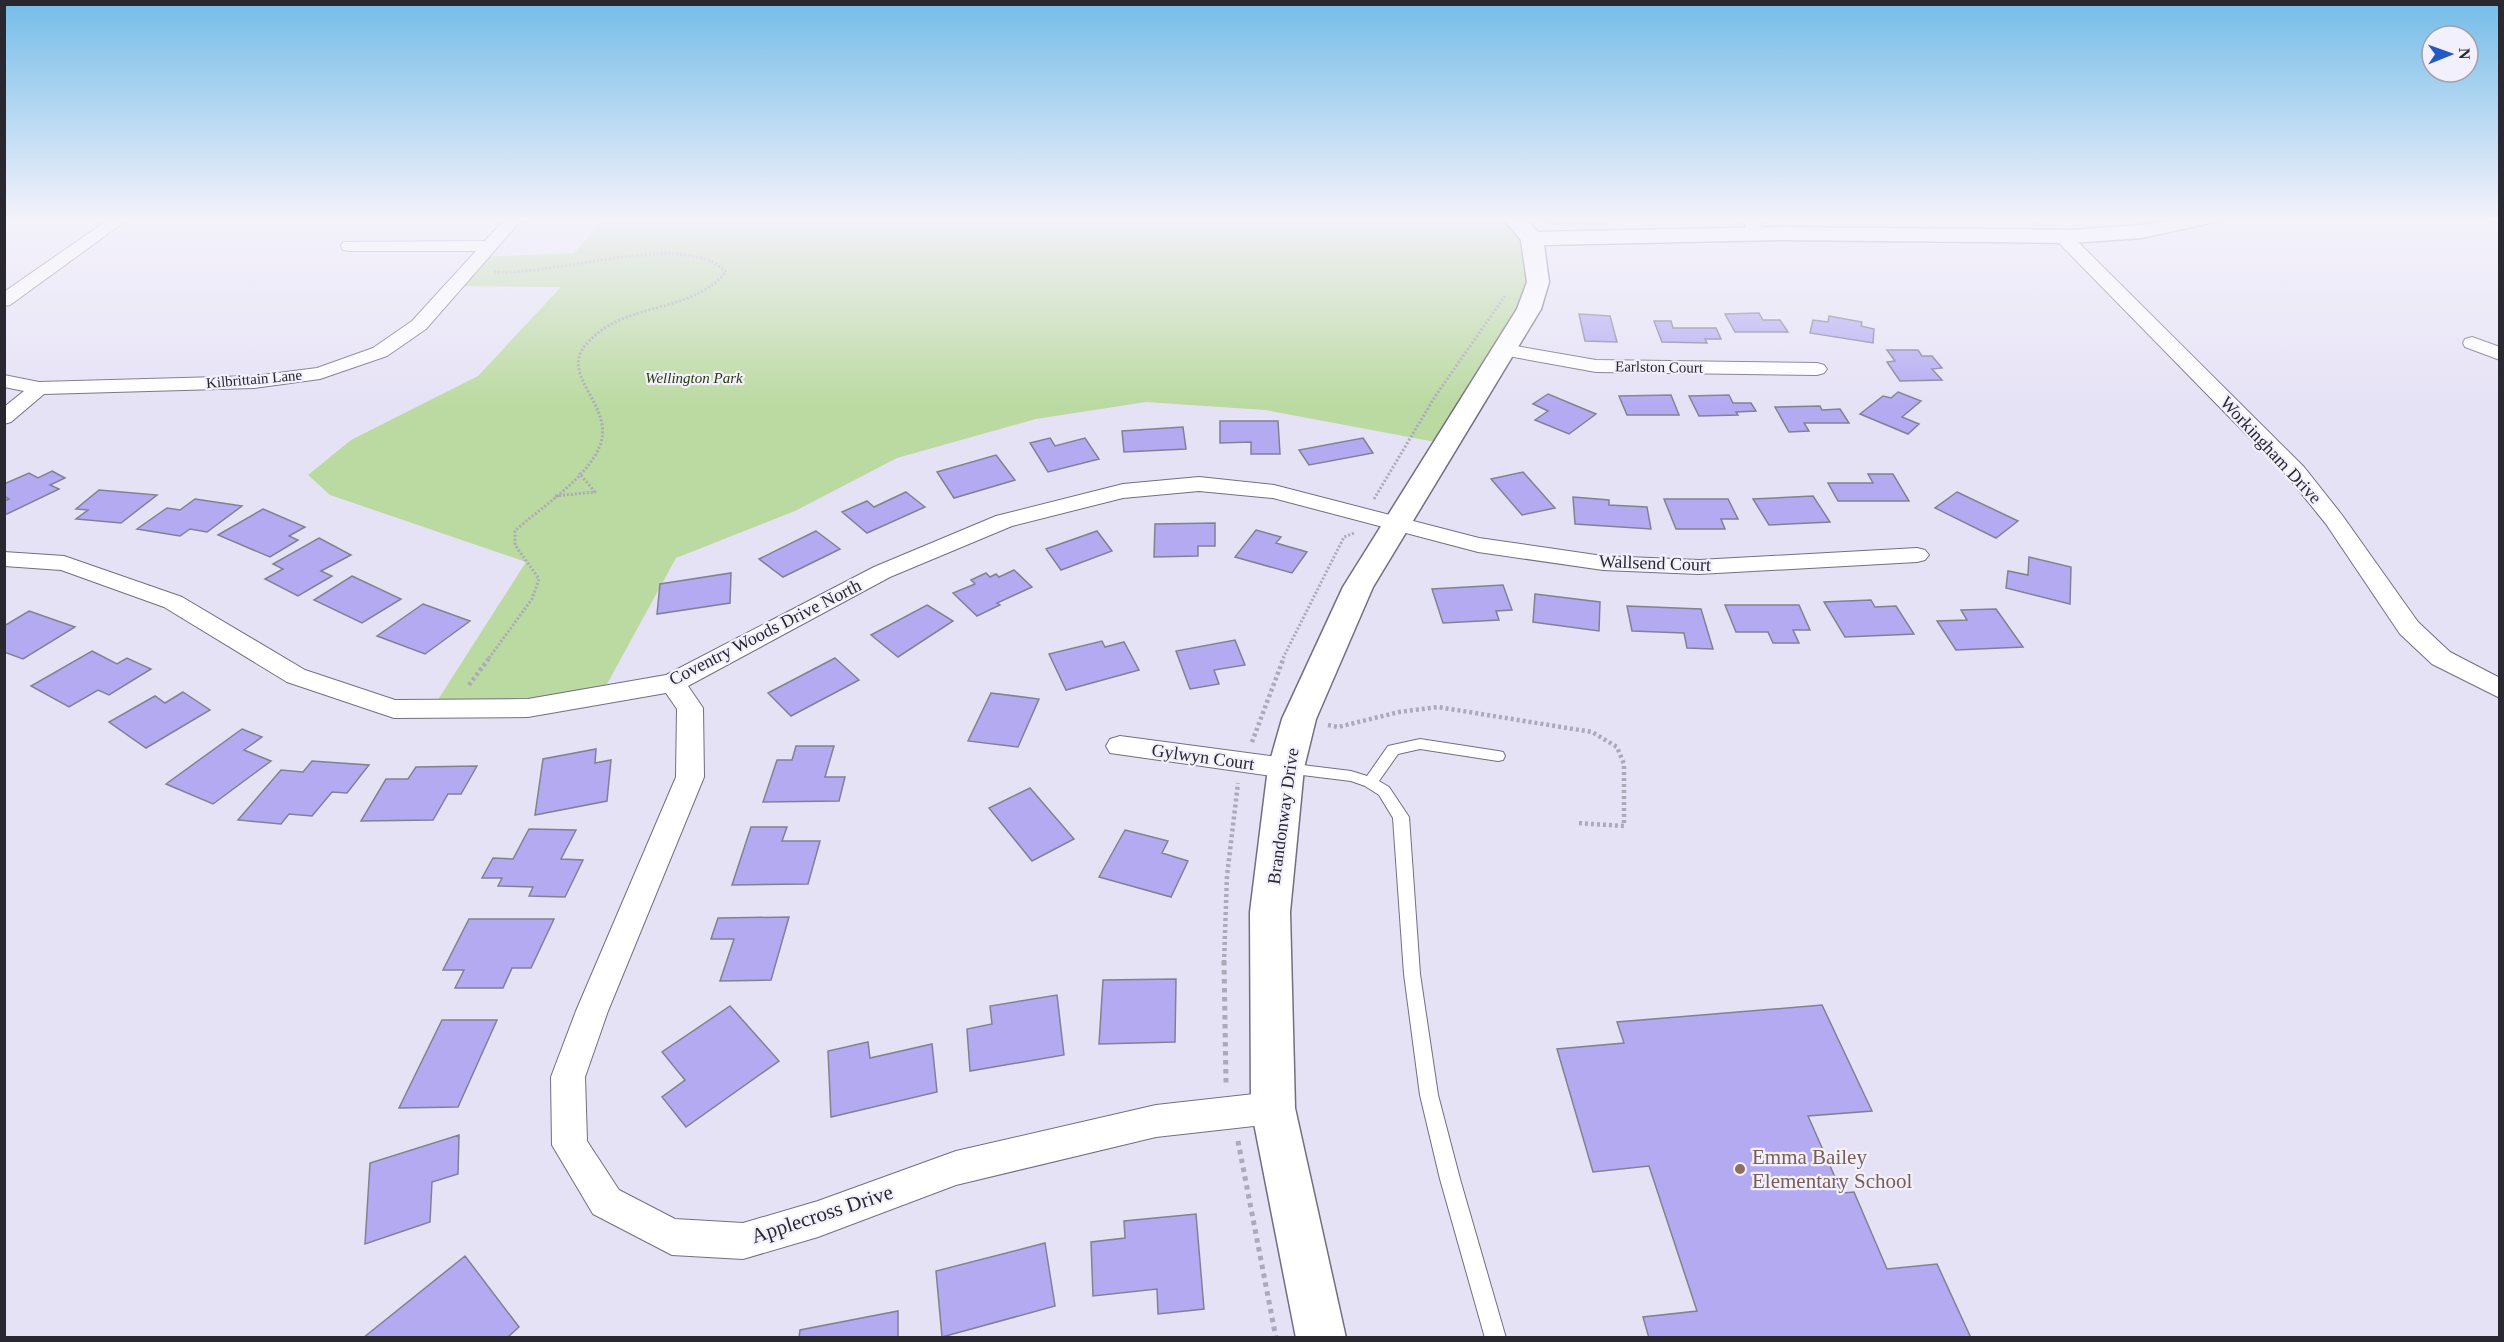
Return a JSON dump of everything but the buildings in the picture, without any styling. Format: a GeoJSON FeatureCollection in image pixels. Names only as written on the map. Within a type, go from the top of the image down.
{"type":"FeatureCollection","features":[{"type":"Feature","properties":{"kind":"street"},"geometry":{"type":"LineString","coordinates":[[4,301],[34,280]]}},
{"type":"Feature","properties":{"kind":"street","name":"Kilbrittain Lane"},"geometry":{"type":"LineString","coordinates":[[4,381],[39,388],[254,382],[320,373],[380,352],[419,325],[460,280]]}},
{"type":"Feature","properties":{"kind":"street","name":"Brandonway Drive"},"geometry":{"type":"LineString","coordinates":[[1321,1338],[1273,1108],[1270,912],[1286,768],[1299,718],[1353,597],[1529,309],[1537,280]]}},
{"type":"Feature","properties":{"kind":"street","name":"Workingham Drive"},"geometry":{"type":"LineString","coordinates":[[2105,280],[2295,471],[2334,520],[2409,628],[2440,658],[2499,689]]}},
{"type":"Feature","properties":{"kind":"street"},"geometry":{"type":"LineString","coordinates":[[2472,343],[2499,354]]}},
{"type":"Feature","properties":{"kind":"street","name":"Earlston Court"},"geometry":{"type":"LineString","coordinates":[[1504,350],[1596,366],[1817,369]]}},
{"type":"Feature","properties":{"kind":"street"},"geometry":{"type":"LineString","coordinates":[[4,418],[39,388]]}},
{"type":"Feature","properties":{"kind":"street","name":"Coventry Woods Drive North"},"geometry":{"type":"LineString","coordinates":[[4,559],[64,562],[173,602],[296,676],[394,709],[528,708],[672,683],[882,572],[1004,521],[1123,491],[1199,484],[1274,492],[1395,525]]}},
{"type":"Feature","properties":{"kind":"street","name":"Wallsend Court"},"geometry":{"type":"LineString","coordinates":[[1395,525],[1478,545],[1603,563],[1699,567],[1917,555]]}},
{"type":"Feature","properties":{"kind":"street","name":"Applecross Drive"},"geometry":{"type":"LineString","coordinates":[[672,683],[690,708],[690,777],[592,1011],[568,1077],[570,1145],[606,1202],[672,1237],[743,1241],[818,1219],[956,1168],[1156,1121],[1273,1108]]}},
{"type":"Feature","properties":{"kind":"street","name":"Gylwyn Court"},"geometry":{"type":"LineString","coordinates":[[1120,746],[1286,768]]}},
{"type":"Feature","properties":{"kind":"lane"},"geometry":{"type":"LineString","coordinates":[[1370,782],[1393,750],[1420,744],[1498,756]]}},
{"type":"Feature","properties":{"kind":"lane"},"geometry":{"type":"LineString","coordinates":[[1286,768],[1351,776],[1370,782],[1384,791],[1401,817],[1412,974],[1429,1095],[1450,1179],[1496,1338]]}},
{"type":"Feature","properties":{"kind":"path"},"geometry":{"type":"LineString","coordinates":[[469,685],[532,599],[539,579],[515,545],[515,531],[588,465],[600,447],[604,425],[600,409],[586,389],[579,366],[578,358],[585,346],[608,324],[630,313],[698,295],[711,288],[719,280]]}},
{"type":"Feature","properties":{"kind":"path"},"geometry":{"type":"LineString","coordinates":[[554,496],[595,492],[579,473]]}},
{"type":"Feature","properties":{"kind":"path"},"geometry":{"type":"LineString","coordinates":[[1238,1142],[1276,1338]]}},
{"type":"Feature","properties":{"kind":"green space","name":"Wellington Park"},"geometry":{"type":"Polygon","coordinates":[[[460,280],[1537,280],[1538,282],[1446,444],[1265,410],[1146,402],[1036,419],[897,458],[795,511],[676,558],[601,695],[432,709],[526,562],[330,495],[308,475],[351,440],[478,376],[561,287],[454,286],[460,280]]]}},
{"type":"Feature","properties":{"kind":"place","name":"Emma Bailey Elementary School"},"geometry":{"type":"Point","coordinates":[1740,1169]}}]}
